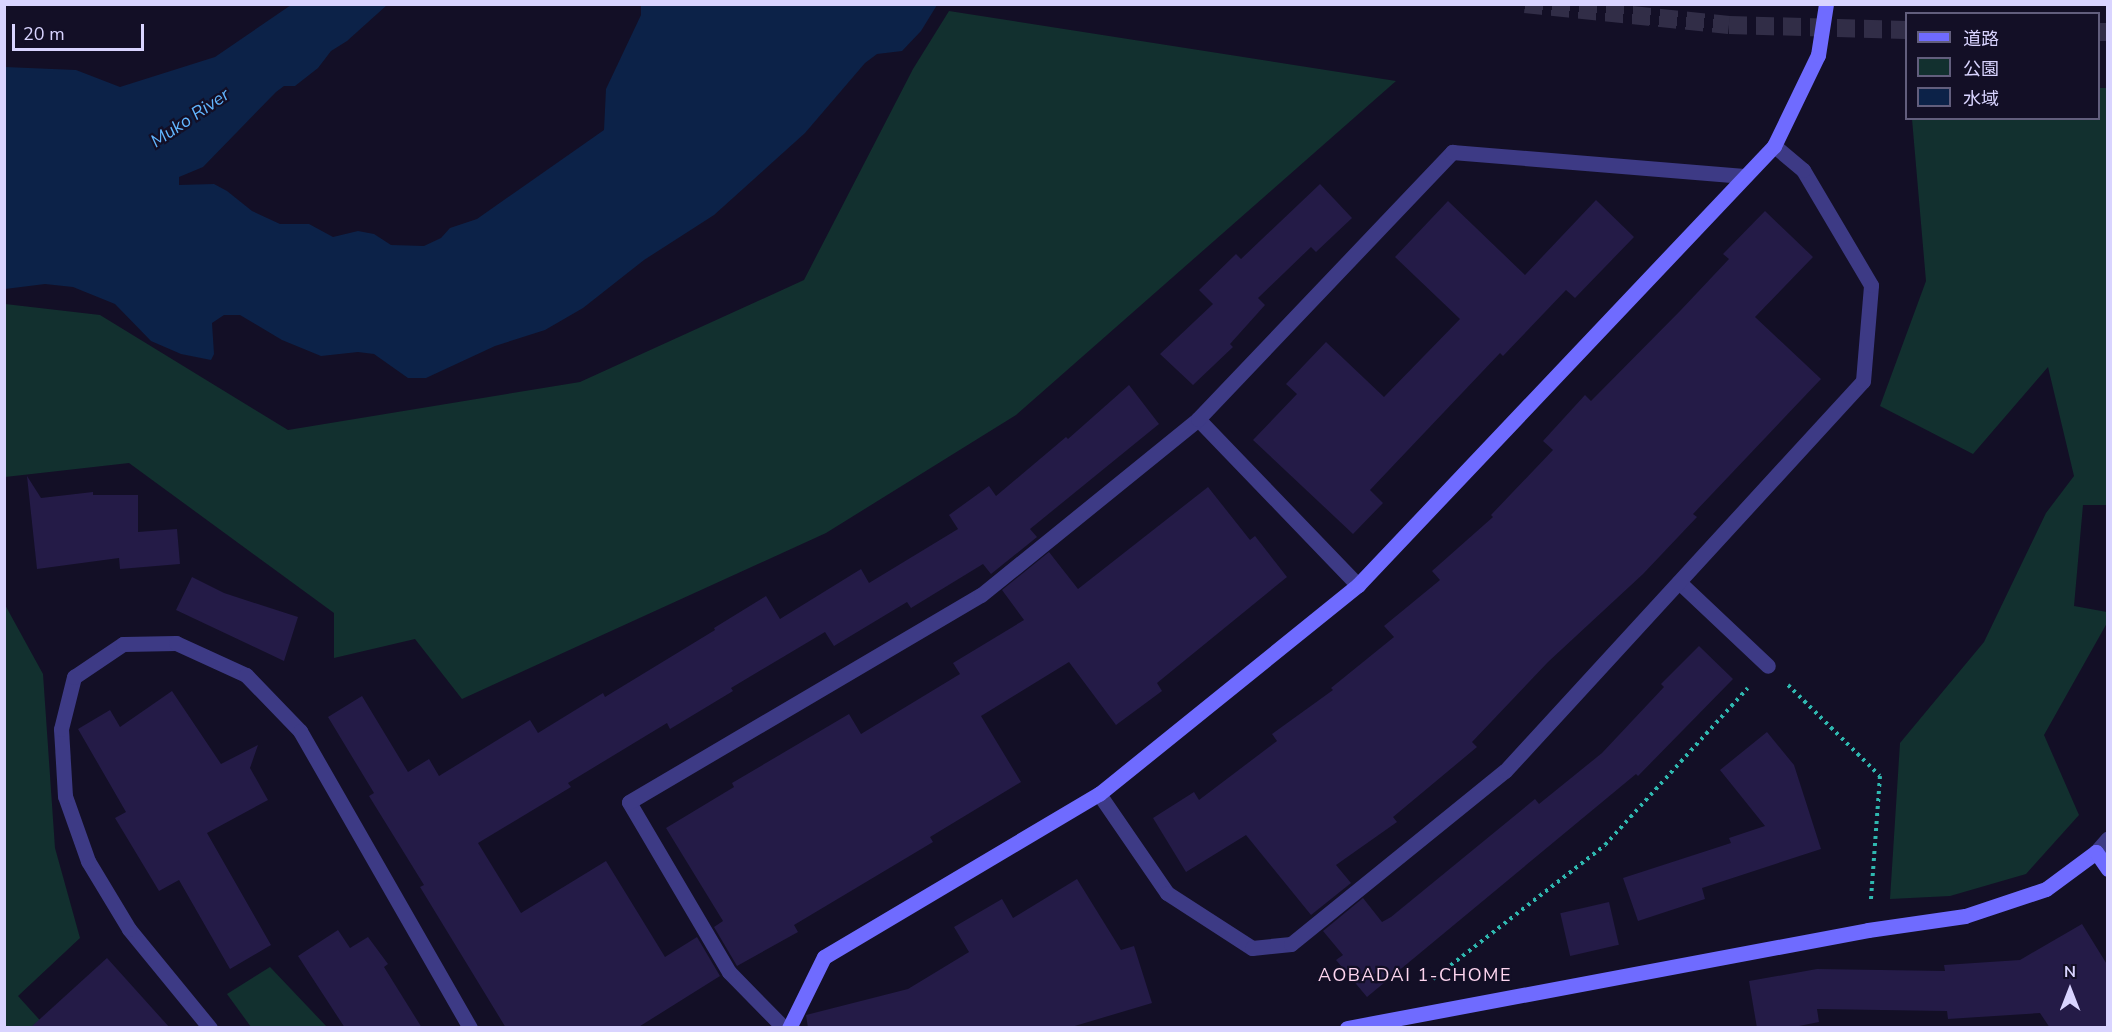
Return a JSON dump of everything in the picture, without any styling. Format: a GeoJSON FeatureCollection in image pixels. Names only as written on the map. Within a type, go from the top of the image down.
{"type":"FeatureCollection","features":[{"type":"Feature","properties":{"kind":"street"},"geometry":{"type":"LineString","coordinates":[[789,1028],[824,957],[1099,794],[1358,585],[1774,146],[1818,55],[1826,4]]}},
{"type":"Feature","properties":{"kind":"street"},"geometry":{"type":"LineString","coordinates":[[1099,794],[1167,893],[1252,948],[1291,944],[1505,771],[1863,381],[1871,285],[1803,170],[1774,146]]}},
{"type":"Feature","properties":{"kind":"street"},"geometry":{"type":"LineString","coordinates":[[784,1028],[729,972],[629,802],[981,595],[1198,420],[1452,152],[1744,176]]}},
{"type":"Feature","properties":{"kind":"street"},"geometry":{"type":"LineString","coordinates":[[1198,420],[1358,585]]}},
{"type":"Feature","properties":{"kind":"street"},"geometry":{"type":"LineString","coordinates":[[1679,582],[1768,666]]}},
{"type":"Feature","properties":{"kind":"street"},"geometry":{"type":"LineString","coordinates":[[210,1028],[129,929],[88,861],[65,796],[61,729],[74,677],[123,644],[176,643],[246,675],[300,731],[470,1028]]}},
{"type":"Feature","properties":{"kind":"street"},"geometry":{"type":"LineString","coordinates":[[1347,1028],[1868,930],[1965,916],[2046,889],[2096,852],[2108,838]]}},
{"type":"Feature","properties":{"kind":"street"},"geometry":{"type":"LineString","coordinates":[[2096,852],[2108,869]]}},
{"type":"Feature","properties":{"kind":"path"},"geometry":{"type":"LineString","coordinates":[[1425,985],[1605,845],[1768,666],[1880,776],[1868,930]]}},
{"type":"Feature","properties":{"kind":"green space"},"geometry":{"type":"Polygon","coordinates":[[[949,11],[1396,81],[1016,415],[826,533],[462,699],[415,639],[334,658],[334,613],[129,463],[5,477],[5,304],[100,315],[288,430],[580,382],[804,280],[913,69],[949,11]]]}},
{"type":"Feature","properties":{"kind":"green space"},"geometry":{"type":"Polygon","coordinates":[[[2100,88],[2108,88],[2108,505],[2083,505],[2074,606],[2107,612],[2107,623],[2044,735],[2079,815],[2026,874],[1950,896],[1890,899],[1900,743],[1984,642],[2046,513],[2074,476],[2048,367],[1973,454],[1880,406],[1926,281],[1912,120],[2100,120],[2100,88]]]}},
{"type":"Feature","properties":{"kind":"green space"},"geometry":{"type":"Polygon","coordinates":[[[4,603],[43,674],[55,848],[80,938],[18,996],[46,1027],[5,1027],[4,603]]]}},
{"type":"Feature","properties":{"kind":"green space"},"geometry":{"type":"Polygon","coordinates":[[[270,967],[327,1027],[251,1027],[227,994],[270,967]]]}},
{"type":"Feature","properties":{"kind":"water","name":"Muko River"},"geometry":{"type":"Polygon","coordinates":[[[291,5],[387,5],[347,41],[331,51],[318,68],[295,86],[284,86],[276,92],[203,167],[179,177],[179,185],[214,184],[227,191],[252,211],[280,224],[309,224],[333,237],[358,231],[374,234],[391,245],[424,246],[441,238],[450,228],[477,219],[604,130],[606,89],[641,15],[641,5],[937,5],[921,31],[902,51],[877,54],[865,63],[805,133],[714,215],[644,260],[583,308],[545,330],[495,346],[426,378],[408,378],[374,354],[358,352],[321,356],[282,340],[240,315],[224,315],[212,323],[214,354],[211,360],[181,354],[151,341],[115,304],[73,287],[45,284],[5,289],[5,67],[76,70],[120,87],[215,57],[291,5]]]}},
{"type":"Feature","properties":{"kind":"building"},"geometry":{"type":"Polygon","coordinates":[[[1320,184],[1352,218],[1316,252],[1311,247],[1258,298],[1265,305],[1230,344],[1233,347],[1193,385],[1160,354],[1213,304],[1199,290],[1236,254],[1241,259],[1320,184]]]}},
{"type":"Feature","properties":{"kind":"building"},"geometry":{"type":"Polygon","coordinates":[[[1596,200],[1634,237],[1575,298],[1566,290],[1503,356],[1500,353],[1370,490],[1383,503],[1353,534],[1253,440],[1297,394],[1286,384],[1326,342],[1384,397],[1460,319],[1395,257],[1448,201],[1525,275],[1596,200]]]}},
{"type":"Feature","properties":{"kind":"building"},"geometry":{"type":"Polygon","coordinates":[[[1765,211],[1813,257],[1755,317],[1821,379],[1693,514],[1697,517],[1643,574],[1548,662],[1472,742],[1477,747],[1393,817],[1397,822],[1336,865],[1351,883],[1311,915],[1246,835],[1186,872],[1153,818],[1194,792],[1199,800],[1277,741],[1272,734],[1333,690],[1331,688],[1394,637],[1384,626],[1440,580],[1432,571],[1493,517],[1491,515],[1553,450],[1543,441],[1585,395],[1591,401],[1680,311],[1729,259],[1723,254],[1765,211]]]}},
{"type":"Feature","properties":{"kind":"building"},"geometry":{"type":"Polygon","coordinates":[[[1129,385],[1159,424],[1030,529],[1037,537],[991,574],[983,564],[911,608],[907,602],[834,646],[825,632],[731,688],[733,691],[670,729],[667,723],[568,783],[571,787],[478,843],[521,913],[606,861],[665,957],[697,937],[720,976],[637,1028],[506,1028],[420,887],[424,885],[369,796],[374,793],[328,717],[362,696],[408,772],[429,759],[439,776],[530,720],[538,733],[603,693],[605,697],[766,596],[780,619],[861,569],[869,583],[958,529],[949,515],[989,486],[996,496],[1066,437],[1068,439],[1129,385]]]}},
{"type":"Feature","properties":{"kind":"building"},"geometry":{"type":"Polygon","coordinates":[[[27,476],[41,498],[93,492],[93,495],[138,495],[138,532],[177,529],[180,564],[120,569],[119,558],[37,569],[27,476]]]}},
{"type":"Feature","properties":{"kind":"building"},"geometry":{"type":"Polygon","coordinates":[[[1208,487],[1250,540],[1255,536],[1287,577],[1157,683],[1162,691],[1116,725],[1069,662],[981,716],[1021,782],[930,837],[933,842],[794,925],[798,932],[737,966],[714,927],[723,921],[666,828],[734,787],[732,783],[849,714],[861,734],[960,674],[953,663],[1024,620],[1002,590],[1049,552],[1078,589],[1208,487]]]}},
{"type":"Feature","properties":{"kind":"building"},"geometry":{"type":"Polygon","coordinates":[[[192,577],[224,593],[298,617],[284,661],[176,610],[192,577]]]}},
{"type":"Feature","properties":{"kind":"building"},"geometry":{"type":"Polygon","coordinates":[[[1699,646],[1733,679],[1638,776],[1636,774],[1367,997],[1336,960],[1343,955],[1323,931],[1363,898],[1382,922],[1391,917],[1535,799],[1539,804],[1602,753],[1664,687],[1661,684],[1699,646]]]}},
{"type":"Feature","properties":{"kind":"building"},"geometry":{"type":"Polygon","coordinates":[[[172,691],[221,764],[258,745],[250,768],[268,800],[207,833],[271,945],[230,969],[179,880],[159,891],[115,818],[126,812],[78,729],[110,710],[120,727],[172,691]]]}},
{"type":"Feature","properties":{"kind":"building"},"geometry":{"type":"Polygon","coordinates":[[[1767,732],[1794,765],[1821,849],[1702,888],[1705,899],[1638,921],[1623,878],[1731,843],[1729,838],[1765,826],[1720,770],[1767,732]]]}},
{"type":"Feature","properties":{"kind":"building"},"geometry":{"type":"Polygon","coordinates":[[[1077,879],[1121,950],[1134,946],[1152,1003],[1068,1028],[808,1028],[806,1015],[908,989],[969,952],[954,927],[1002,899],[1013,918],[1077,879]]]}},
{"type":"Feature","properties":{"kind":"building"},"geometry":{"type":"Polygon","coordinates":[[[1609,902],[1619,945],[1570,956],[1560,913],[1609,902]]]}},
{"type":"Feature","properties":{"kind":"building"},"geometry":{"type":"Polygon","coordinates":[[[2082,924],[2108,966],[2108,1028],[2050,1028],[2040,1013],[1948,1019],[1947,1011],[1817,1009],[1819,1022],[1789,1028],[1757,1028],[1749,981],[1817,969],[1945,971],[1944,965],[2020,960],[2082,924]]]}},
{"type":"Feature","properties":{"kind":"building"},"geometry":{"type":"Polygon","coordinates":[[[338,930],[350,948],[368,937],[388,964],[384,967],[422,1028],[345,1028],[298,956],[338,930]]]}},
{"type":"Feature","properties":{"kind":"building"},"geometry":{"type":"Polygon","coordinates":[[[107,958],[170,1028],[30,1028],[107,958]]]}},
{"type":"Feature","properties":{"kind":"tunnel"},"geometry":{"type":"LineString","coordinates":[[1525,4],[1729,25],[1905,30]]}},
{"type":"Feature","properties":{"kind":"tunnel"},"geometry":{"type":"LineString","coordinates":[[2100,32],[2108,32]]}},
{"type":"Feature","properties":{"kind":"district","name":"AOBADAI 1-CHOME"},"geometry":{"type":"Point","coordinates":[1415,975]}}]}
